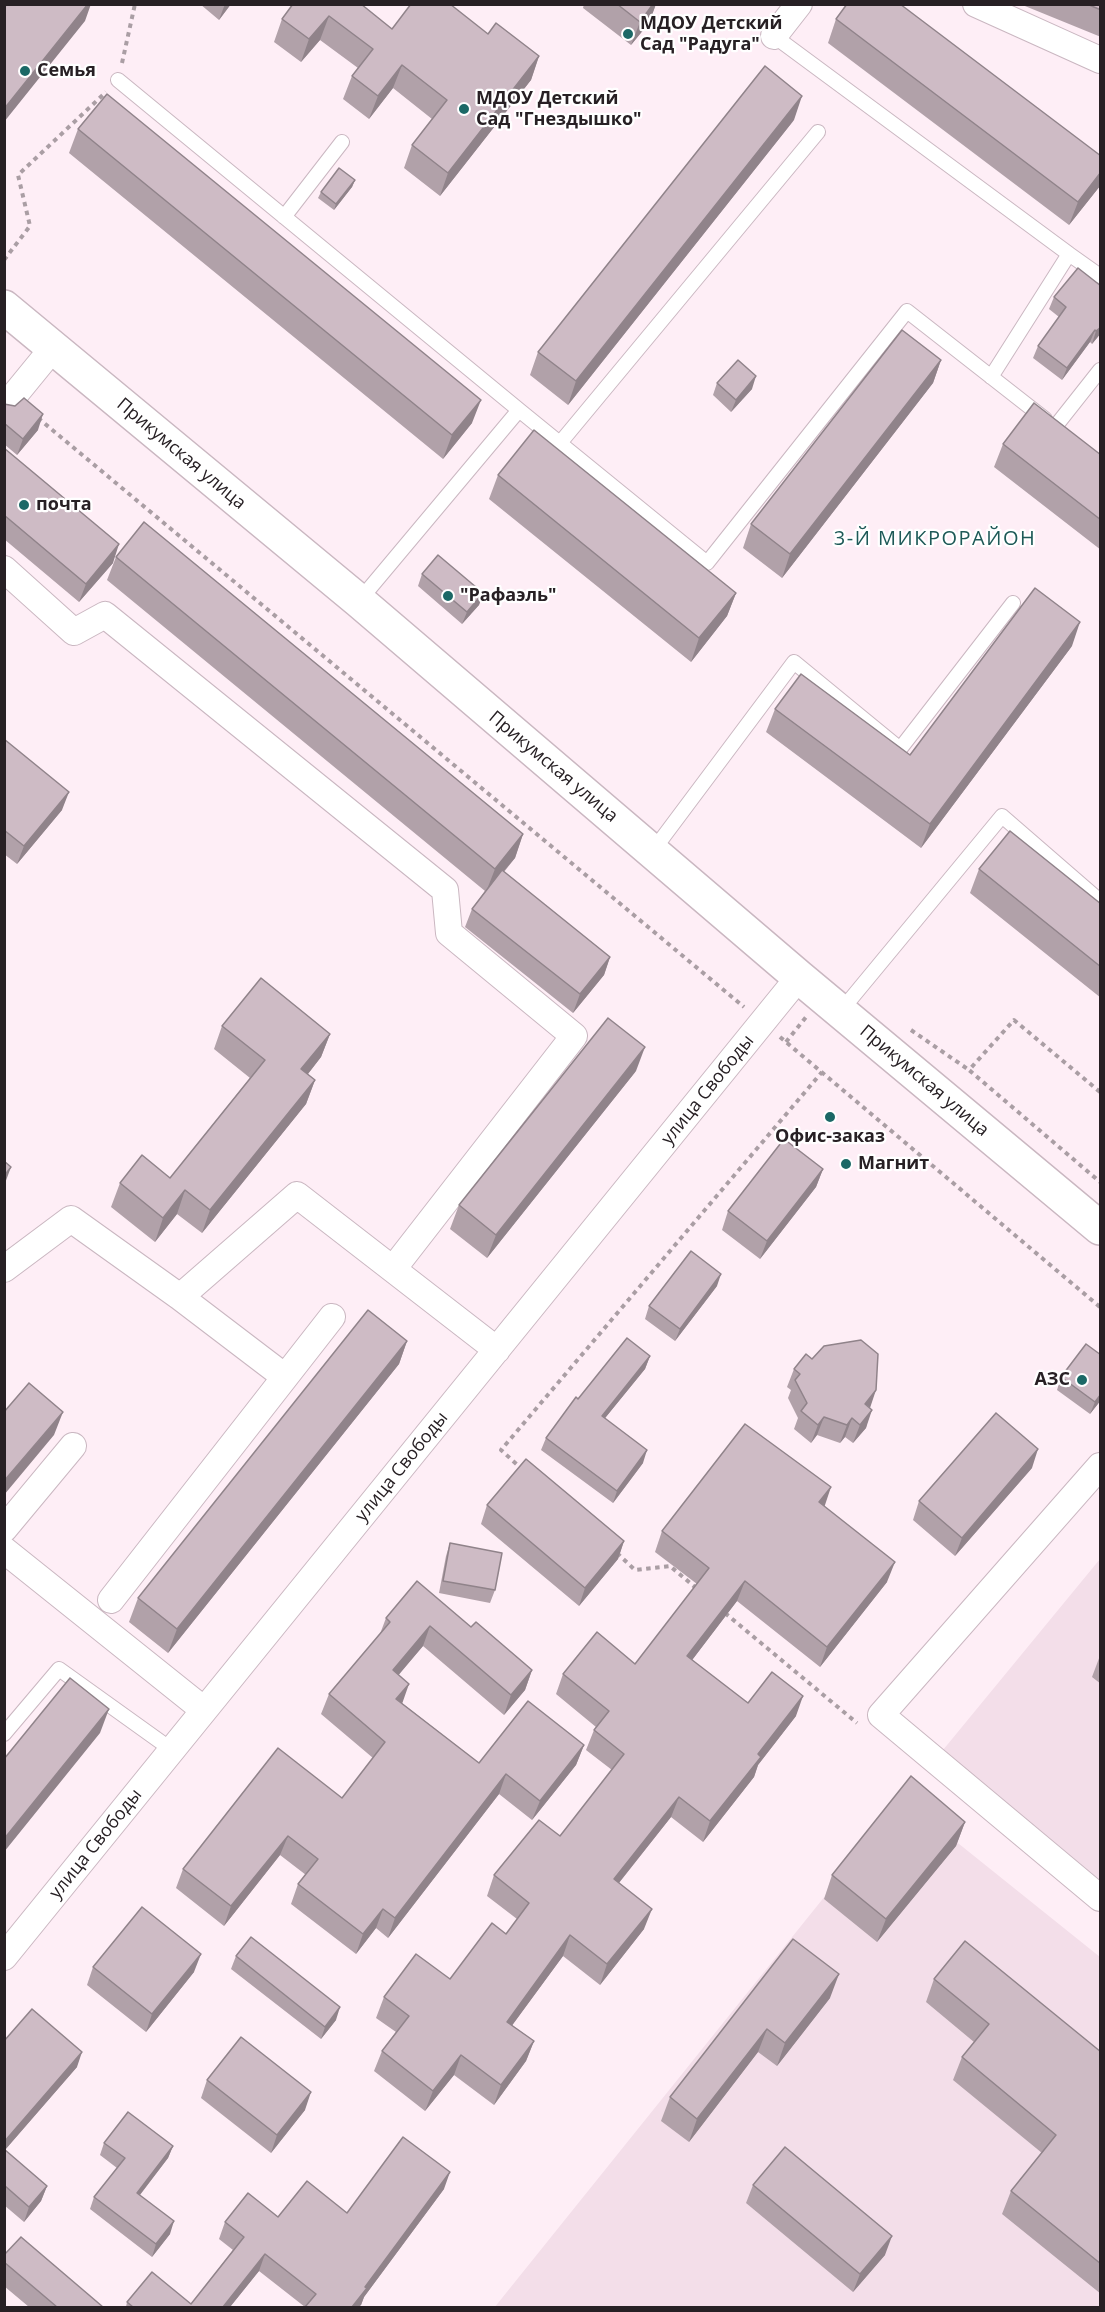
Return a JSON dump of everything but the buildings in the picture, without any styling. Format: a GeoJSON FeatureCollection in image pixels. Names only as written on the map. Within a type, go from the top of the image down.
{"type":"FeatureCollection","features":[{"type":"Feature","properties":{"kind":"main road","name":"Прикумская улица"},"geometry":{"type":"LineString","coordinates":[[4,307],[359,601],[840,1012],[1101,1228]]}},
{"type":"Feature","properties":{"kind":"street"},"geometry":{"type":"LineString","coordinates":[[774,36],[799,4]]}},
{"type":"Feature","properties":{"kind":"street"},"geometry":{"type":"LineString","coordinates":[[976,4],[1101,60]]}},
{"type":"Feature","properties":{"kind":"street"},"geometry":{"type":"LineString","coordinates":[[9,403],[53,348]]}},
{"type":"Feature","properties":{"kind":"street"},"geometry":{"type":"LineString","coordinates":[[4,569],[74,632],[105,615],[446,890],[449,933],[574,1036],[393,1269]]}},
{"type":"Feature","properties":{"kind":"street","name":"улица Свободы"},"geometry":{"type":"LineString","coordinates":[[4,1957],[799,977]]}},
{"type":"Feature","properties":{"kind":"street"},"geometry":{"type":"LineString","coordinates":[[180,1297],[297,1195],[497,1350]]}},
{"type":"Feature","properties":{"kind":"street"},"geometry":{"type":"LineString","coordinates":[[4,1269],[71,1219],[180,1297],[285,1377]]}},
{"type":"Feature","properties":{"kind":"street"},"geometry":{"type":"LineString","coordinates":[[111,1600],[332,1317]]}},
{"type":"Feature","properties":{"kind":"street"},"geometry":{"type":"LineString","coordinates":[[4,1529],[73,1446]]}},
{"type":"Feature","properties":{"kind":"street"},"geometry":{"type":"LineString","coordinates":[[1101,1466],[881,1715],[1101,1899]]}},
{"type":"Feature","properties":{"kind":"street"},"geometry":{"type":"LineString","coordinates":[[4,1550],[204,1710]]}},
{"type":"Feature","properties":{"kind":"lane"},"geometry":{"type":"LineString","coordinates":[[774,36],[1101,276]]}},
{"type":"Feature","properties":{"kind":"lane"},"geometry":{"type":"LineString","coordinates":[[118,80],[707,563],[907,311],[1060,430],[1101,370]]}},
{"type":"Feature","properties":{"kind":"lane"},"geometry":{"type":"LineString","coordinates":[[560,443],[818,132]]}},
{"type":"Feature","properties":{"kind":"lane"},"geometry":{"type":"LineString","coordinates":[[284,217],[342,142]]}},
{"type":"Feature","properties":{"kind":"lane"},"geometry":{"type":"LineString","coordinates":[[991,377],[1069,254]]}},
{"type":"Feature","properties":{"kind":"lane"},"geometry":{"type":"LineString","coordinates":[[359,601],[519,410]]}},
{"type":"Feature","properties":{"kind":"lane"},"geometry":{"type":"LineString","coordinates":[[652,852],[794,662],[900,749],[1012,603]]}},
{"type":"Feature","properties":{"kind":"lane"},"geometry":{"type":"LineString","coordinates":[[840,1012],[1002,816],[1101,901]]}},
{"type":"Feature","properties":{"kind":"lane"},"geometry":{"type":"LineString","coordinates":[[4,1734],[59,1669],[172,1750]]}},
{"type":"Feature","properties":{"kind":"path"},"geometry":{"type":"LineString","coordinates":[[4,260],[30,225],[18,175],[118,80],[135,4]]}},
{"type":"Feature","properties":{"kind":"path"},"geometry":{"type":"LineString","coordinates":[[9,403],[762,1022],[1101,1307]]}},
{"type":"Feature","properties":{"kind":"path"},"geometry":{"type":"LineString","coordinates":[[1101,1092],[1014,1020],[969,1070],[1101,1182]]}},
{"type":"Feature","properties":{"kind":"path"},"geometry":{"type":"LineString","coordinates":[[528,1474],[501,1450],[822,1072]]}},
{"type":"Feature","properties":{"kind":"path"},"geometry":{"type":"LineString","coordinates":[[608,1546],[635,1570],[670,1566],[705,1596]]}},
{"type":"Feature","properties":{"kind":"path"},"geometry":{"type":"LineString","coordinates":[[723,1611],[865,1730]]}},
{"type":"Feature","properties":{"kind":"shaded area"},"geometry":{"type":"Polygon","coordinates":[[[1100,1559],[1100,1880],[943,1750],[1100,1559]]]}},
{"type":"Feature","properties":{"kind":"shaded area"},"geometry":{"type":"Polygon","coordinates":[[[903,1799],[1100,1957],[1100,2307],[494,2308],[903,1799]]]}},
{"type":"Feature","properties":{"kind":"place","name":"МДОУ Детский Сад \"Радуга\""},"geometry":{"type":"Point","coordinates":[628,34]}},
{"type":"Feature","properties":{"kind":"place","name":"Семья"},"geometry":{"type":"Point","coordinates":[25,71]}},
{"type":"Feature","properties":{"kind":"place","name":"МДОУ Детский Сад \"Гнездышко\""},"geometry":{"type":"Point","coordinates":[464,109]}},
{"type":"Feature","properties":{"kind":"place","name":"почта"},"geometry":{"type":"Point","coordinates":[24,505]}},
{"type":"Feature","properties":{"kind":"place","name":"\"Рафаэль\""},"geometry":{"type":"Point","coordinates":[448,596]}},
{"type":"Feature","properties":{"kind":"place","name":"Офис-заказ"},"geometry":{"type":"Point","coordinates":[830,1117]}},
{"type":"Feature","properties":{"kind":"place","name":"Магнит"},"geometry":{"type":"Point","coordinates":[846,1164]}},
{"type":"Feature","properties":{"kind":"place","name":"АЗС"},"geometry":{"type":"Point","coordinates":[1082,1380]}},
{"type":"Feature","properties":{"kind":"district","name":"3-Й МИКРОРАЙОН"},"geometry":{"type":"Point","coordinates":[935,539]}}]}
